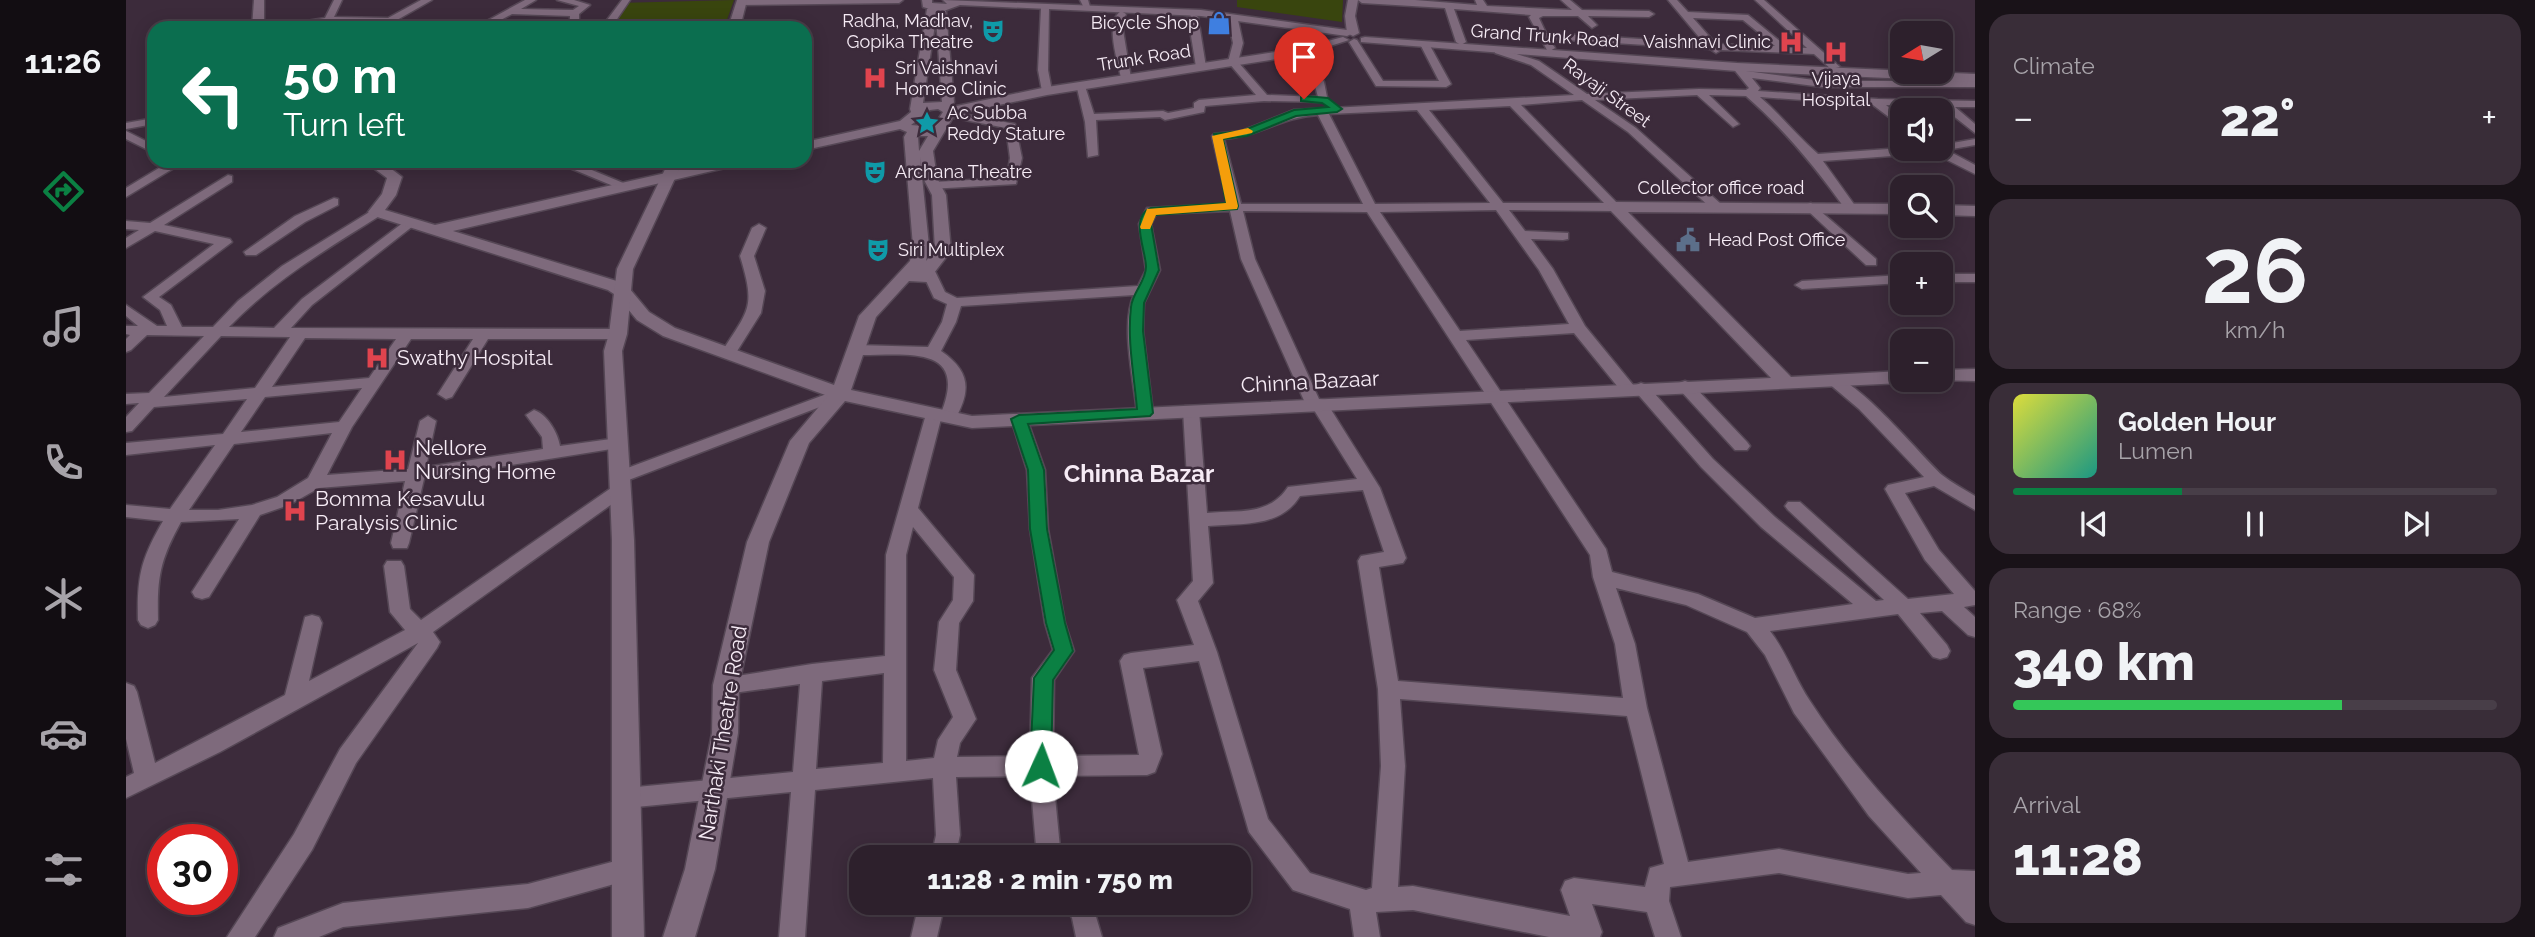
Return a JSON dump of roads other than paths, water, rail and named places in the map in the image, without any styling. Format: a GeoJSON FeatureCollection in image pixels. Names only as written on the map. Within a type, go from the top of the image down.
{"type":"FeatureCollection","features":[{"type":"Feature","properties":{"kind":"street"},"geometry":{"type":"LineString","coordinates":[[258,21],[259,0]]}},
{"type":"Feature","properties":{"kind":"street"},"geometry":{"type":"LineString","coordinates":[[328,20],[338,0]]}},
{"type":"Feature","properties":{"kind":"street"},"geometry":{"type":"LineString","coordinates":[[395,21],[428,0]]}},
{"type":"Feature","properties":{"kind":"street"},"geometry":{"type":"LineString","coordinates":[[494,21],[532,0]]}},
{"type":"Feature","properties":{"kind":"street"},"geometry":{"type":"LineString","coordinates":[[513,12],[575,13],[586,5],[561,0]]}},
{"type":"Feature","properties":{"kind":"street"},"geometry":{"type":"LineString","coordinates":[[611,21],[626,0]]}},
{"type":"Feature","properties":{"kind":"street"},"geometry":{"type":"LineString","coordinates":[[736,21],[742,1],[899,0]]}},
{"type":"Feature","properties":{"kind":"street"},"geometry":{"type":"LineString","coordinates":[[1201,67],[1198,16],[1202,0]]}},
{"type":"Feature","properties":{"kind":"street"},"geometry":{"type":"LineString","coordinates":[[1353,0],[1350,16],[1351,37],[1381,85],[1446,84],[1425,44]]}},
{"type":"Feature","properties":{"kind":"street"},"geometry":{"type":"LineString","coordinates":[[1362,0],[1409,1],[1448,7],[1481,4],[1541,13],[1580,13],[1647,22]]}},
{"type":"Feature","properties":{"kind":"street"},"geometry":{"type":"LineString","coordinates":[[1565,0],[1592,25]]}},
{"type":"Feature","properties":{"kind":"street"},"geometry":{"type":"LineString","coordinates":[[1672,0],[1755,88],[1749,93]]}},
{"type":"Feature","properties":{"kind":"street"},"geometry":{"type":"LineString","coordinates":[[1759,0],[1835,67]]}},
{"type":"Feature","properties":{"kind":"street"},"geometry":{"type":"LineString","coordinates":[[940,3],[1198,16],[1351,37],[1461,41],[1735,67],[1835,67],[1890,73]]}},
{"type":"Feature","properties":{"kind":"street"},"geometry":{"type":"LineString","coordinates":[[906,276],[921,278],[943,251],[939,195],[930,178],[926,151],[947,110],[940,3]]}},
{"type":"Feature","properties":{"kind":"street"},"geometry":{"type":"LineString","coordinates":[[909,128],[920,112],[916,109],[940,3]]}},
{"type":"Feature","properties":{"kind":"street","name":"Grand Trunk Road"},"geometry":{"type":"LineString","coordinates":[[940,3],[1086,4],[1351,37],[1498,51],[1890,74]]}},
{"type":"Feature","properties":{"kind":"street"},"geometry":{"type":"LineString","coordinates":[[1636,4],[1656,42]]}},
{"type":"Feature","properties":{"kind":"street"},"geometry":{"type":"LineString","coordinates":[[1448,7],[1461,41]]}},
{"type":"Feature","properties":{"kind":"street"},"geometry":{"type":"LineString","coordinates":[[1045,8],[1042,70],[1046,91]]}},
{"type":"Feature","properties":{"kind":"street"},"geometry":{"type":"LineString","coordinates":[[574,21],[575,13]]}},
{"type":"Feature","properties":{"kind":"street"},"geometry":{"type":"LineString","coordinates":[[1541,13],[1534,17],[1549,48]]}},
{"type":"Feature","properties":{"kind":"street"},"geometry":{"type":"LineString","coordinates":[[1121,14],[1118,24],[1126,78]]}},
{"type":"Feature","properties":{"kind":"street"},"geometry":{"type":"LineString","coordinates":[[1684,15],[1780,18]]}},
{"type":"Feature","properties":{"kind":"street"},"geometry":{"type":"LineString","coordinates":[[1745,17],[1784,50]]}},
{"type":"Feature","properties":{"kind":"street"},"geometry":{"type":"LineString","coordinates":[[1233,20],[1238,43],[1233,62],[1264,98]]}},
{"type":"Feature","properties":{"kind":"street"},"geometry":{"type":"LineString","coordinates":[[321,21],[344,21]]}},
{"type":"Feature","properties":{"kind":"street"},"geometry":{"type":"LineString","coordinates":[[1543,36],[1817,51]]}},
{"type":"Feature","properties":{"kind":"street","name":"Trunk Road"},"geometry":{"type":"LineString","coordinates":[[920,112],[927,106],[947,110],[1046,91],[1302,51],[1351,37]]}},
{"type":"Feature","properties":{"kind":"street"},"geometry":{"type":"LineString","coordinates":[[1302,51],[1319,82],[1323,106],[1371,208],[1600,554],[1603,577],[1625,644],[1636,708],[1679,874]]}},
{"type":"Feature","properties":{"kind":"street","name":"Rayaji Street"},"geometry":{"type":"LineString","coordinates":[[1498,51],[1535,63],[1632,130],[1717,207]]}},
{"type":"Feature","properties":{"kind":"street"},"geometry":{"type":"LineString","coordinates":[[1735,67],[1811,83],[1856,83],[1890,78]]}},
{"type":"Feature","properties":{"kind":"street"},"geometry":{"type":"LineString","coordinates":[[1953,70],[1975,71]]}},
{"type":"Feature","properties":{"kind":"street","name":"Grand Trunk Road"},"geometry":{"type":"LineString","coordinates":[[1953,77],[1975,78]]}},
{"type":"Feature","properties":{"kind":"street"},"geometry":{"type":"LineString","coordinates":[[1953,81],[1975,84]]}},
{"type":"Feature","properties":{"kind":"street"},"geometry":{"type":"LineString","coordinates":[[1856,83],[1890,114]]}},
{"type":"Feature","properties":{"kind":"street"},"geometry":{"type":"LineString","coordinates":[[1921,84],[1939,98]]}},
{"type":"Feature","properties":{"kind":"street"},"geometry":{"type":"LineString","coordinates":[[1080,86],[1089,117],[1092,155]]}},
{"type":"Feature","properties":{"kind":"street"},"geometry":{"type":"LineString","coordinates":[[1699,92],[1733,124]]}},
{"type":"Feature","properties":{"kind":"street"},"geometry":{"type":"LineString","coordinates":[[1089,117],[1164,116],[1200,110],[1199,103],[1264,98],[1337,109],[1513,103],[1699,92],[1890,102]]}},
{"type":"Feature","properties":{"kind":"street"},"geometry":{"type":"LineString","coordinates":[[1749,93],[1775,114],[1800,145],[1815,158],[1850,207]]}},
{"type":"Feature","properties":{"kind":"street"},"geometry":{"type":"LineString","coordinates":[[1513,103],[1615,207]]}},
{"type":"Feature","properties":{"kind":"street"},"geometry":{"type":"LineString","coordinates":[[1953,104],[1975,104]]}},
{"type":"Feature","properties":{"kind":"street"},"geometry":{"type":"LineString","coordinates":[[1323,106],[1294,113],[1244,134],[1218,136],[1248,259],[1317,405],[1368,484],[1396,558],[1368,561],[1389,689],[1392,766],[1367,937]]}},
{"type":"Feature","properties":{"kind":"street"},"geometry":{"type":"LineString","coordinates":[[1419,106],[1434,121],[1546,269],[1578,328],[1707,463],[1768,522],[1872,609]]}},
{"type":"Feature","properties":{"kind":"street"},"geometry":{"type":"LineString","coordinates":[[934,186],[1012,181],[1016,158],[1011,125],[947,110]]}},
{"type":"Feature","properties":{"kind":"street"},"geometry":{"type":"LineString","coordinates":[[1953,110],[1975,130]]}},
{"type":"Feature","properties":{"kind":"street"},"geometry":{"type":"LineString","coordinates":[[126,126],[147,122]]}},
{"type":"Feature","properties":{"kind":"street"},"geometry":{"type":"LineString","coordinates":[[812,145],[909,128],[937,131]]}},
{"type":"Feature","properties":{"kind":"street","name":"Narthaki Theatre Road"},"geometry":{"type":"LineString","coordinates":[[679,937],[700,869],[725,733],[726,685],[758,542],[800,441],[840,394],[868,316],[918,262],[921,246],[909,128]]}},
{"type":"Feature","properties":{"kind":"street"},"geometry":{"type":"LineString","coordinates":[[126,134],[147,146]]}},
{"type":"Feature","properties":{"kind":"street"},"geometry":{"type":"LineString","coordinates":[[1953,146],[1975,142]]}},
{"type":"Feature","properties":{"kind":"street"},"geometry":{"type":"LineString","coordinates":[[1815,158],[1890,152]]}},
{"type":"Feature","properties":{"kind":"street"},"geometry":{"type":"LineString","coordinates":[[1953,158],[1975,170]]}},
{"type":"Feature","properties":{"kind":"street"},"geometry":{"type":"LineString","coordinates":[[126,193],[159,168]]}},
{"type":"Feature","properties":{"kind":"street"},"geometry":{"type":"LineString","coordinates":[[126,427],[243,304],[287,269],[376,212],[389,195],[395,177],[382,168]]}},
{"type":"Feature","properties":{"kind":"street"},"geometry":{"type":"LineString","coordinates":[[577,168],[627,187]]}},
{"type":"Feature","properties":{"kind":"street"},"geometry":{"type":"LineString","coordinates":[[439,230],[627,187],[674,168]]}},
{"type":"Feature","properties":{"kind":"street"},"geometry":{"type":"LineString","coordinates":[[628,937],[620,484],[613,351],[618,334],[625,269],[674,168]]}},
{"type":"Feature","properties":{"kind":"street"},"geometry":{"type":"LineString","coordinates":[[126,244],[228,179]]}},
{"type":"Feature","properties":{"kind":"street"},"geometry":{"type":"LineString","coordinates":[[251,252],[300,219],[334,202]]}},
{"type":"Feature","properties":{"kind":"street"},"geometry":{"type":"LineString","coordinates":[[1145,413],[1136,331],[1137,303],[1153,270],[1145,224],[1151,211],[1233,206],[1371,208],[1496,204],[1615,207]]}},
{"type":"Feature","properties":{"kind":"street","name":"Collector office road"},"geometry":{"type":"LineString","coordinates":[[1615,207],[1890,209]]}},
{"type":"Feature","properties":{"kind":"street","name":"Collector office road"},"geometry":{"type":"LineString","coordinates":[[1615,207],[1785,381]]}},
{"type":"Feature","properties":{"kind":"street"},"geometry":{"type":"LineString","coordinates":[[1811,207],[1871,262]]}},
{"type":"Feature","properties":{"kind":"street"},"geometry":{"type":"LineString","coordinates":[[1953,210],[1975,211]]}},
{"type":"Feature","properties":{"kind":"street"},"geometry":{"type":"LineString","coordinates":[[376,212],[614,286],[623,292]]}},
{"type":"Feature","properties":{"kind":"street"},"geometry":{"type":"LineString","coordinates":[[279,332],[307,302],[408,223]]}},
{"type":"Feature","properties":{"kind":"street"},"geometry":{"type":"LineString","coordinates":[[126,225],[155,227],[225,242],[150,297],[166,308],[177,331]]}},
{"type":"Feature","properties":{"kind":"street"},"geometry":{"type":"LineString","coordinates":[[729,353],[754,313],[758,291],[747,256],[759,228]]}},
{"type":"Feature","properties":{"kind":"street"},"geometry":{"type":"LineString","coordinates":[[1521,235],[1563,236]]}},
{"type":"Feature","properties":{"kind":"street"},"geometry":{"type":"LineString","coordinates":[[928,270],[939,295],[955,302],[1143,290]]}},
{"type":"Feature","properties":{"kind":"street"},"geometry":{"type":"LineString","coordinates":[[1953,278],[1975,278]]}},
{"type":"Feature","properties":{"kind":"street"},"geometry":{"type":"LineString","coordinates":[[1802,285],[1890,280]]}},
{"type":"Feature","properties":{"kind":"street","name":"Chinna Bazaar"},"geometry":{"type":"LineString","coordinates":[[623,292],[643,316],[670,332],[840,394],[972,422],[1890,377]]}},
{"type":"Feature","properties":{"kind":"street"},"geometry":{"type":"LineString","coordinates":[[933,352],[949,322],[955,302]]}},
{"type":"Feature","properties":{"kind":"street"},"geometry":{"type":"LineString","coordinates":[[126,309],[149,330]]}},
{"type":"Feature","properties":{"kind":"street"},"geometry":{"type":"LineString","coordinates":[[1455,336],[1578,328]]}},
{"type":"Feature","properties":{"kind":"street"},"geometry":{"type":"LineString","coordinates":[[126,330],[406,335],[618,334]]}},
{"type":"Feature","properties":{"kind":"street"},"geometry":{"type":"LineString","coordinates":[[126,347],[149,330]]}},
{"type":"Feature","properties":{"kind":"street"},"geometry":{"type":"LineString","coordinates":[[148,620],[147,582],[156,550],[174,516],[301,333]]}},
{"type":"Feature","properties":{"kind":"street"},"geometry":{"type":"LineString","coordinates":[[446,394],[484,334]]}},
{"type":"Feature","properties":{"kind":"street"},"geometry":{"type":"LineString","coordinates":[[314,482],[344,427],[406,335]]}},
{"type":"Feature","properties":{"kind":"street"},"geometry":{"type":"LineString","coordinates":[[856,350],[933,352],[957,372],[960,388],[941,415],[907,508],[896,555],[894,772]]}},
{"type":"Feature","properties":{"kind":"street"},"geometry":{"type":"LineString","coordinates":[[1953,376],[1975,375]]}},
{"type":"Feature","properties":{"kind":"street"},"geometry":{"type":"LineString","coordinates":[[1833,379],[1865,405],[1937,480],[1975,504]]}},
{"type":"Feature","properties":{"kind":"street"},"geometry":{"type":"LineString","coordinates":[[126,400],[257,394],[376,382]]}},
{"type":"Feature","properties":{"kind":"street"},"geometry":{"type":"LineString","coordinates":[[1685,386],[1741,446]]}},
{"type":"Feature","properties":{"kind":"street"},"geometry":{"type":"LineString","coordinates":[[126,692],[136,783],[419,631],[620,484],[840,394]]}},
{"type":"Feature","properties":{"kind":"street"},"geometry":{"type":"LineString","coordinates":[[1191,410],[1203,583],[1187,600],[1207,652],[1258,824],[1302,882],[1373,900],[1413,898],[1588,932],[1574,890],[1656,901]]}},
{"type":"Feature","properties":{"kind":"street"},"geometry":{"type":"LineString","coordinates":[[534,415],[550,437],[552,453]]}},
{"type":"Feature","properties":{"kind":"street"},"geometry":{"type":"LineString","coordinates":[[1019,419],[1036,470],[1039,529],[1055,623],[1064,651],[1043,678],[1041,766],[1048,845]]}},
{"type":"Feature","properties":{"kind":"street"},"geometry":{"type":"LineString","coordinates":[[400,543],[428,421]]}},
{"type":"Feature","properties":{"kind":"street"},"geometry":{"type":"LineString","coordinates":[[126,449],[344,427]]}},
{"type":"Feature","properties":{"kind":"street"},"geometry":{"type":"LineString","coordinates":[[126,511],[174,516],[218,516],[254,511],[284,501],[314,482],[416,474],[618,443]]}},
{"type":"Feature","properties":{"kind":"street"},"geometry":{"type":"LineString","coordinates":[[1937,480],[1894,489],[1932,555],[1973,599]]}},
{"type":"Feature","properties":{"kind":"street"},"geometry":{"type":"LineString","coordinates":[[1199,520],[1271,514],[1286,504],[1294,491],[1368,484]]}},
{"type":"Feature","properties":{"kind":"street"},"geometry":{"type":"LineString","coordinates":[[1794,506],[1903,606],[1940,651]]}},
{"type":"Feature","properties":{"kind":"street"},"geometry":{"type":"LineString","coordinates":[[907,508],[964,575],[963,601],[949,622],[945,670],[965,719],[949,740],[944,767],[948,835],[946,845]]}},
{"type":"Feature","properties":{"kind":"street"},"geometry":{"type":"LineString","coordinates":[[202,592],[254,511]]}},
{"type":"Feature","properties":{"kind":"street"},"geometry":{"type":"LineString","coordinates":[[240,937],[303,842],[348,756],[429,642],[400,612],[394,566]]}},
{"type":"Feature","properties":{"kind":"street"},"geometry":{"type":"LineString","coordinates":[[1603,577],[1691,599],[1755,626],[1773,650],[1802,707],[1877,808],[1975,913]]}},
{"type":"Feature","properties":{"kind":"street"},"geometry":{"type":"LineString","coordinates":[[1755,626],[1872,609],[1973,599]]}},
{"type":"Feature","properties":{"kind":"street"},"geometry":{"type":"LineString","coordinates":[[1946,603],[1975,629]]}},
{"type":"Feature","properties":{"kind":"street"},"geometry":{"type":"LineString","coordinates":[[293,701],[312,623]]}},
{"type":"Feature","properties":{"kind":"street"},"geometry":{"type":"LineString","coordinates":[[626,798],[944,767],[1147,765],[1151,754],[1131,661],[1207,652]]}},
{"type":"Feature","properties":{"kind":"street"},"geometry":{"type":"LineString","coordinates":[[726,685],[893,663]]}},
{"type":"Feature","properties":{"kind":"street"},"geometry":{"type":"LineString","coordinates":[[792,937],[811,672]]}},
{"type":"Feature","properties":{"kind":"street"},"geometry":{"type":"LineString","coordinates":[[1389,689],[1636,708]]}},
{"type":"Feature","properties":{"kind":"street"},"geometry":{"type":"LineString","coordinates":[[1668,937],[1656,901],[1659,876],[1779,862],[1908,886],[1947,882],[1975,883]]}},
{"type":"Feature","properties":{"kind":"street"},"geometry":{"type":"LineString","coordinates":[[287,937],[343,915],[528,896],[627,870]]}},
{"type":"Feature","properties":{"kind":"street"},"geometry":{"type":"LineString","coordinates":[[924,937],[929,915]]}},
{"type":"Feature","properties":{"kind":"street"},"geometry":{"type":"LineString","coordinates":[[1084,915],[1089,937]]}},
{"type":"Feature","properties":{"kind":"place","name":"Bicycle Shop"},"geometry":{"type":"Point","coordinates":[1219,23]}},
{"type":"Feature","properties":{"kind":"place","name":"Radha, Madhav, Gopika Theatre"},"geometry":{"type":"Point","coordinates":[993,31]}},
{"type":"Feature","properties":{"kind":"place","name":"Vaishnavi Clinic"},"geometry":{"type":"Point","coordinates":[1791,42]}},
{"type":"Feature","properties":{"kind":"place","name":"Vijaya Hospital"},"geometry":{"type":"Point","coordinates":[1836,52]}},
{"type":"Feature","properties":{"kind":"place","name":"Sri Vaishnavi Homeo Clinic"},"geometry":{"type":"Point","coordinates":[875,78]}},
{"type":"Feature","properties":{"kind":"place","name":"Ac Subba Reddy Stature"},"geometry":{"type":"Point","coordinates":[927,123]}},
{"type":"Feature","properties":{"kind":"place","name":"Archana Theatre"},"geometry":{"type":"Point","coordinates":[875,172]}},
{"type":"Feature","properties":{"kind":"place","name":"Head Post Office"},"geometry":{"type":"Point","coordinates":[1688,240]}},
{"type":"Feature","properties":{"kind":"place","name":"Siri Multiplex"},"geometry":{"type":"Point","coordinates":[878,250]}},
{"type":"Feature","properties":{"kind":"place","name":"Swathy Hospital"},"geometry":{"type":"Point","coordinates":[377,358]}},
{"type":"Feature","properties":{"kind":"place","name":"Nellore Nursing Home"},"geometry":{"type":"Point","coordinates":[395,460]}},
{"type":"Feature","properties":{"kind":"place","name":"Bomma Kesavulu Paralysis Clinic"},"geometry":{"type":"Point","coordinates":[295,511]}},
{"type":"Feature","properties":{"kind":"district","name":"Chinna Bazar"},"geometry":{"type":"Point","coordinates":[1139,474]}}]}
